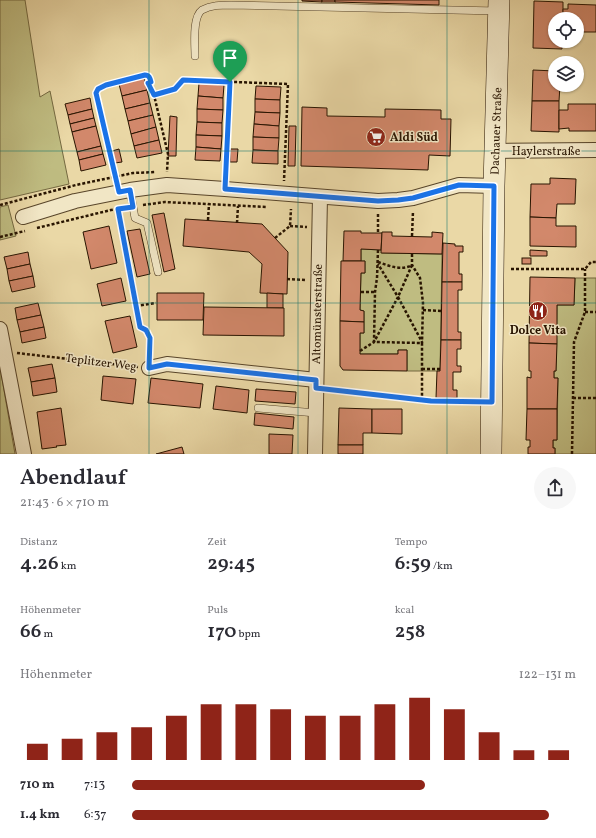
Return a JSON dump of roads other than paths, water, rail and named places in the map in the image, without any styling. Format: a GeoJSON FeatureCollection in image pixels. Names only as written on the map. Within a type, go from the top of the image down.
{"type":"FeatureCollection","features":[{"type":"Feature","properties":{"kind":"main road","name":"Dachauer Straße"},"geometry":{"type":"LineString","coordinates":[[491,454],[494,186],[499,6]]}},
{"type":"Feature","properties":{"kind":"street","name":"Haylerstraße"},"geometry":{"type":"LineString","coordinates":[[496,151],[596,150]]}},
{"type":"Feature","properties":{"kind":"street"},"geometry":{"type":"LineString","coordinates":[[23,217],[75,201],[124,191],[167,185],[320,197],[378,208],[398,200],[413,198],[459,185],[494,186]]}},
{"type":"Feature","properties":{"kind":"street","name":"Altomünsterstraße"},"geometry":{"type":"LineString","coordinates":[[315,454],[320,197]]}},
{"type":"Feature","properties":{"kind":"street"},"geometry":{"type":"LineString","coordinates":[[0,329],[24,454]]}},
{"type":"Feature","properties":{"kind":"street","name":"Teplitzer Weg"},"geometry":{"type":"LineString","coordinates":[[149,368],[167,364],[316,384]]}},
{"type":"Feature","properties":{"kind":"lane"},"geometry":{"type":"LineString","coordinates":[[195,56],[195,26],[197,16],[201,11],[210,7],[284,3],[499,6]]}},
{"type":"Feature","properties":{"kind":"lane"},"geometry":{"type":"LineString","coordinates":[[124,191],[133,207],[135,218],[147,223],[158,272]]}},
{"type":"Feature","properties":{"kind":"lane"},"geometry":{"type":"LineString","coordinates":[[258,408],[316,413]]}},
{"type":"Feature","properties":{"kind":"place","name":"Aldi Süd"},"geometry":{"type":"Point","coordinates":[376,137]}},
{"type":"Feature","properties":{"kind":"place","name":"Dolce Vita"},"geometry":{"type":"Point","coordinates":[538,311]}}]}
